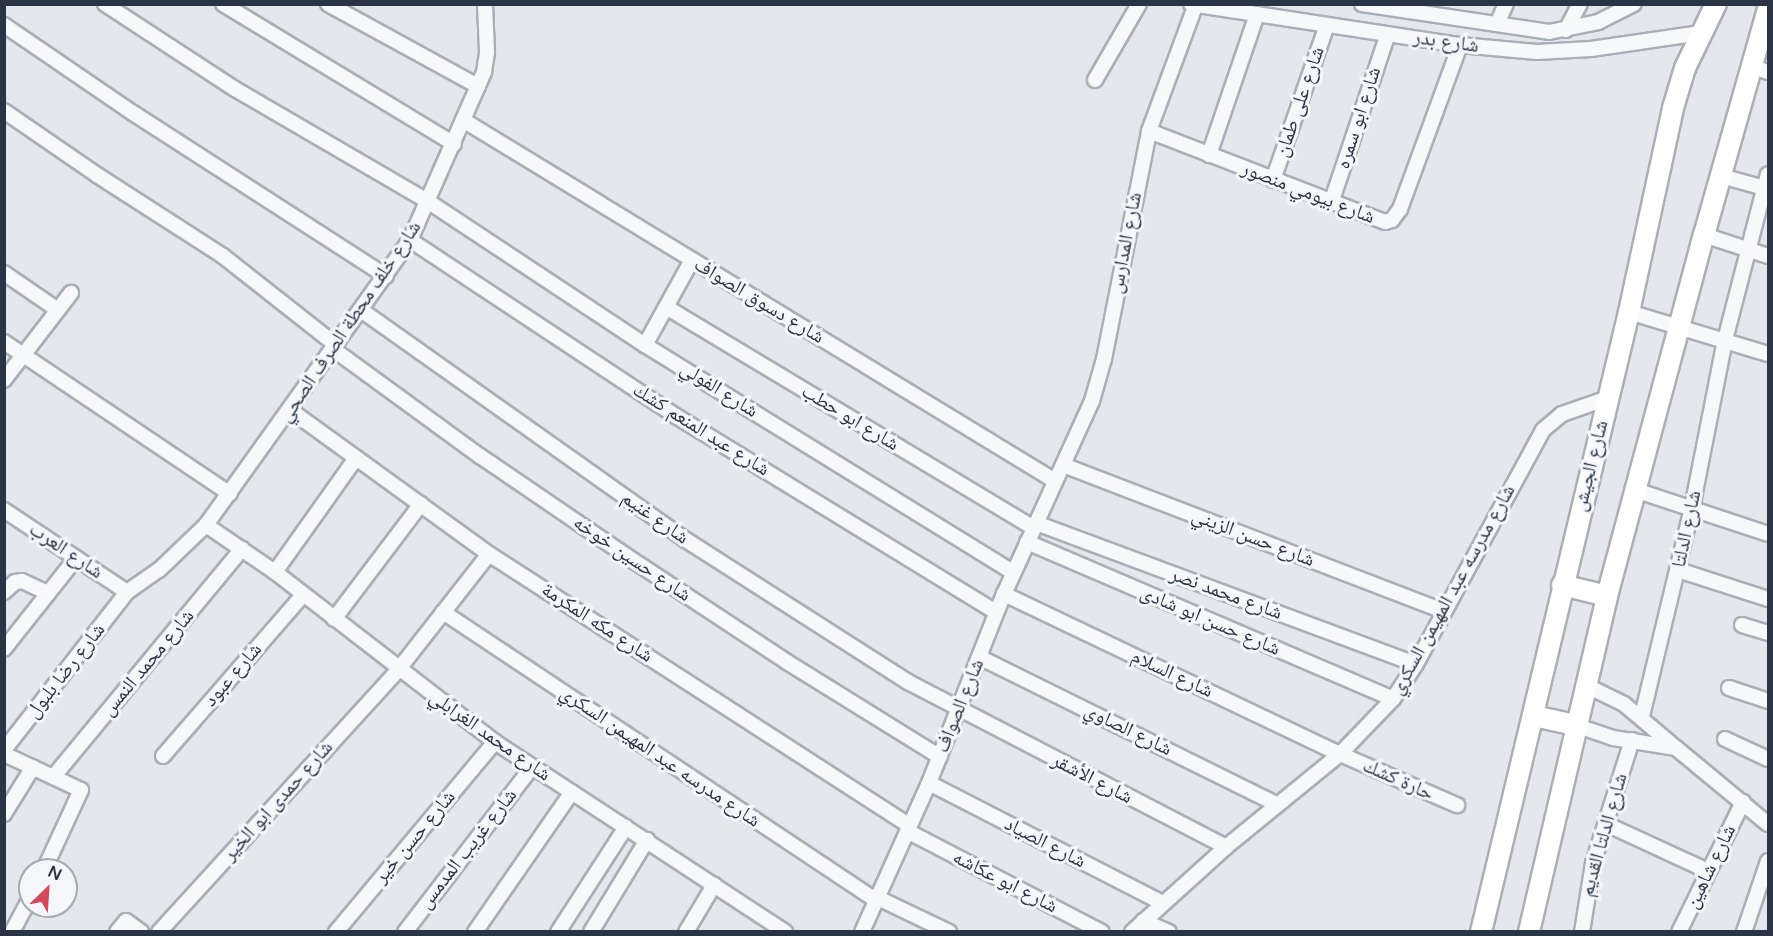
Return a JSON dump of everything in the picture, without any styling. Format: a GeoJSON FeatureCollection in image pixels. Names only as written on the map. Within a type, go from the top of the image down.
{"type":"FeatureCollection","features":[{"type":"Feature","properties":{"kind":"main road","name":"شارع الجيش"},"geometry":{"type":"LineString","coordinates":[[1480,932],[1534,716],[1562,585],[1629,312],[1673,108],[1685,68],[1716,4]]}},
{"type":"Feature","properties":{"kind":"main road"},"geometry":{"type":"LineString","coordinates":[[1529,932],[1575,725],[1607,596],[1721,176],[1760,69],[1768,9]]}},
{"type":"Feature","properties":{"kind":"main road"},"geometry":{"type":"LineString","coordinates":[[1562,585],[1607,596]]}},
{"type":"Feature","properties":{"kind":"main road"},"geometry":{"type":"LineString","coordinates":[[1534,716],[1575,725]]}},
{"type":"Feature","properties":{"kind":"street","name":"شارع الفولي"},"geometry":{"type":"LineString","coordinates":[[105,4],[235,89],[429,202],[645,345],[1013,572]]}},
{"type":"Feature","properties":{"kind":"street"},"geometry":{"type":"LineString","coordinates":[[223,4],[454,144]]}},
{"type":"Feature","properties":{"kind":"street"},"geometry":{"type":"LineString","coordinates":[[328,4],[478,86]]}},
{"type":"Feature","properties":{"kind":"street","name":"شارع خلف محطة الصرف الصحي"},"geometry":{"type":"LineString","coordinates":[[127,592],[159,570],[206,525],[410,240],[429,202],[478,86],[487,52],[485,4]]}},
{"type":"Feature","properties":{"kind":"street"},"geometry":{"type":"LineString","coordinates":[[1095,80],[1139,4]]}},
{"type":"Feature","properties":{"kind":"street","name":"شارع بدر"},"geometry":{"type":"LineString","coordinates":[[1191,4],[1460,45],[1537,52],[1591,49],[1701,33]]}},
{"type":"Feature","properties":{"kind":"street","name":"شارع بدر"},"geometry":{"type":"LineString","coordinates":[[1362,4],[1443,10],[1497,24],[1549,32],[1598,22],[1634,4]]}},
{"type":"Feature","properties":{"kind":"street"},"geometry":{"type":"LineString","coordinates":[[1497,24],[1506,4]]}},
{"type":"Feature","properties":{"kind":"street"},"geometry":{"type":"LineString","coordinates":[[1566,30],[1580,4]]}},
{"type":"Feature","properties":{"kind":"street","name":"شارع المدارس"},"geometry":{"type":"LineString","coordinates":[[1055,481],[1099,381],[1149,131],[1196,5]]}},
{"type":"Feature","properties":{"kind":"street"},"geometry":{"type":"LineString","coordinates":[[1209,155],[1257,14]]}},
{"type":"Feature","properties":{"kind":"street"},"geometry":{"type":"LineString","coordinates":[[4,25],[133,113],[386,276]]}},
{"type":"Feature","properties":{"kind":"street","name":"شارع على طمان"},"geometry":{"type":"LineString","coordinates":[[1273,180],[1327,25]]}},
{"type":"Feature","properties":{"kind":"street","name":"شارع ابو سمره"},"geometry":{"type":"LineString","coordinates":[[1331,203],[1388,34]]}},
{"type":"Feature","properties":{"kind":"street","name":"شارع بيومي منصور"},"geometry":{"type":"LineString","coordinates":[[1149,131],[1378,221],[1392,220],[1397,215],[1460,45]]}},
{"type":"Feature","properties":{"kind":"street","name":"شارع حسين خوخه"},"geometry":{"type":"LineString","coordinates":[[4,111],[97,175],[223,256],[335,347],[480,456],[788,662],[940,757]]}},
{"type":"Feature","properties":{"kind":"street","name":"شارع دسوق الصواف"},"geometry":{"type":"LineString","coordinates":[[463,120],[1055,481]]}},
{"type":"Feature","properties":{"kind":"street"},"geometry":{"type":"LineString","coordinates":[[1721,176],[1767,184]]}},
{"type":"Feature","properties":{"kind":"street","name":"شارع الدلتا"},"geometry":{"type":"LineString","coordinates":[[1642,716],[1692,508],[1725,340],[1747,249],[1767,184]]}},
{"type":"Feature","properties":{"kind":"street"},"geometry":{"type":"LineString","coordinates":[[1704,235],[1768,256]]}},
{"type":"Feature","properties":{"kind":"street","name":"شارع عبد المنعم كشك"},"geometry":{"type":"LineString","coordinates":[[410,240],[671,413],[996,612]]}},
{"type":"Feature","properties":{"kind":"street"},"geometry":{"type":"LineString","coordinates":[[645,345],[692,260]]}},
{"type":"Feature","properties":{"kind":"street"},"geometry":{"type":"LineString","coordinates":[[4,273],[58,310]]}},
{"type":"Feature","properties":{"kind":"street"},"geometry":{"type":"LineString","coordinates":[[4,380],[71,292]]}},
{"type":"Feature","properties":{"kind":"street","name":"شارع ابو حطب"},"geometry":{"type":"LineString","coordinates":[[666,307],[1035,526]]}},
{"type":"Feature","properties":{"kind":"street","name":"شارع غنيم"},"geometry":{"type":"LineString","coordinates":[[361,310],[686,540],[908,682],[959,711]]}},
{"type":"Feature","properties":{"kind":"street"},"geometry":{"type":"LineString","coordinates":[[1629,312],[1768,354]]}},
{"type":"Feature","properties":{"kind":"street"},"geometry":{"type":"LineString","coordinates":[[4,342],[230,494]]}},
{"type":"Feature","properties":{"kind":"street","name":"شارع مدرسه عبد المهيمن السكري"},"geometry":{"type":"LineString","coordinates":[[1132,932],[1276,804],[1340,754],[1393,699],[1416,664],[1543,430],[1562,414],[1608,398]]}},
{"type":"Feature","properties":{"kind":"street","name":"شارع مكه المكرمة"},"geometry":{"type":"LineString","coordinates":[[290,410],[489,554],[909,829]]}},
{"type":"Feature","properties":{"kind":"street"},"geometry":{"type":"LineString","coordinates":[[275,572],[356,458]]}},
{"type":"Feature","properties":{"kind":"street","name":"شارع حسن الزيني"},"geometry":{"type":"LineString","coordinates":[[1063,465],[1444,611]]}},
{"type":"Feature","properties":{"kind":"street","name":"شارع الصواف"},"geometry":{"type":"LineString","coordinates":[[862,932],[929,783],[996,612],[1055,481]]}},
{"type":"Feature","properties":{"kind":"street"},"geometry":{"type":"LineString","coordinates":[[1635,490],[1768,534]]}},
{"type":"Feature","properties":{"kind":"street"},"geometry":{"type":"LineString","coordinates":[[334,619],[421,504]]}},
{"type":"Feature","properties":{"kind":"street","name":"شارع العرب"},"geometry":{"type":"LineString","coordinates":[[4,510],[127,592]]}},
{"type":"Feature","properties":{"kind":"street","name":"شارع محمد الغرابلي"},"geometry":{"type":"LineString","coordinates":[[206,525],[275,572],[398,670],[495,742],[785,932]]}},
{"type":"Feature","properties":{"kind":"street","name":"شارع محمد نصر"},"geometry":{"type":"LineString","coordinates":[[1035,526],[1416,664]]}},
{"type":"Feature","properties":{"kind":"street","name":"شارع حسن ابو شادى"},"geometry":{"type":"LineString","coordinates":[[1027,542],[1393,699]]}},
{"type":"Feature","properties":{"kind":"street","name":"شارع محمد النمس"},"geometry":{"type":"LineString","coordinates":[[54,776],[242,549]]}},
{"type":"Feature","properties":{"kind":"street","name":"شارع حمدى ابو الخير"},"geometry":{"type":"LineString","coordinates":[[159,932],[398,670],[489,554]]}},
{"type":"Feature","properties":{"kind":"street"},"geometry":{"type":"LineString","coordinates":[[4,649],[76,558]]}},
{"type":"Feature","properties":{"kind":"street"},"geometry":{"type":"LineString","coordinates":[[1678,570],[1768,599]]}},
{"type":"Feature","properties":{"kind":"street"},"geometry":{"type":"LineString","coordinates":[[4,592],[15,582],[22,581],[48,593]]}},
{"type":"Feature","properties":{"kind":"street","name":"شارع رضا بلبول"},"geometry":{"type":"LineString","coordinates":[[4,752],[127,592]]}},
{"type":"Feature","properties":{"kind":"street","name":"شارع السلام"},"geometry":{"type":"LineString","coordinates":[[1004,594],[1340,754]]}},
{"type":"Feature","properties":{"kind":"street","name":"شارع عبود"},"geometry":{"type":"LineString","coordinates":[[163,756],[303,595]]}},
{"type":"Feature","properties":{"kind":"street","name":"شارع مدرسه عبد المهيمن السكري"},"geometry":{"type":"LineString","coordinates":[[443,612],[877,900],[949,932]]}},
{"type":"Feature","properties":{"kind":"street"},"geometry":{"type":"LineString","coordinates":[[1742,625],[1768,633]]}},
{"type":"Feature","properties":{"kind":"street","name":"شارع الصاوي"},"geometry":{"type":"LineString","coordinates":[[979,657],[1276,804]]}},
{"type":"Feature","properties":{"kind":"street"},"geometry":{"type":"LineString","coordinates":[[1585,685],[1606,694],[1642,716],[1676,748],[1768,824]]}},
{"type":"Feature","properties":{"kind":"street"},"geometry":{"type":"LineString","coordinates":[[1729,688],[1768,701]]}},
{"type":"Feature","properties":{"kind":"street","name":"شارع الأشقر"},"geometry":{"type":"LineString","coordinates":[[959,711],[1226,847]]}},
{"type":"Feature","properties":{"kind":"street"},"geometry":{"type":"LineString","coordinates":[[1575,725],[1603,735],[1676,748]]}},
{"type":"Feature","properties":{"kind":"street","name":"شارع الدلتا القديم"},"geometry":{"type":"LineString","coordinates":[[1582,932],[1593,863],[1632,740]]}},
{"type":"Feature","properties":{"kind":"street"},"geometry":{"type":"LineString","coordinates":[[1725,740],[1768,759]]}},
{"type":"Feature","properties":{"kind":"street","name":"شارع حسن خير"},"geometry":{"type":"LineString","coordinates":[[336,932],[495,742]]}},
{"type":"Feature","properties":{"kind":"street"},"geometry":{"type":"LineString","coordinates":[[4,752],[81,790],[50,858]]}},
{"type":"Feature","properties":{"kind":"street","name":"حارة كشك"},"geometry":{"type":"LineString","coordinates":[[1340,754],[1457,806]]}},
{"type":"Feature","properties":{"kind":"street","name":"شارع غريب المدمس"},"geometry":{"type":"LineString","coordinates":[[405,932],[532,766]]}},
{"type":"Feature","properties":{"kind":"street"},"geometry":{"type":"LineString","coordinates":[[4,814],[33,767]]}},
{"type":"Feature","properties":{"kind":"street","name":"شارع الصياد"},"geometry":{"type":"LineString","coordinates":[[929,783],[1162,903]]}},
{"type":"Feature","properties":{"kind":"street"},"geometry":{"type":"LineString","coordinates":[[475,932],[572,792]]}},
{"type":"Feature","properties":{"kind":"street","name":"شارع شاهين"},"geometry":{"type":"LineString","coordinates":[[1679,932],[1743,802]]}},
{"type":"Feature","properties":{"kind":"street"},"geometry":{"type":"LineString","coordinates":[[1606,824],[1708,871]]}},
{"type":"Feature","properties":{"kind":"street"},"geometry":{"type":"LineString","coordinates":[[558,932],[626,827]]}},
{"type":"Feature","properties":{"kind":"street","name":"شارع ابو عكاشه"},"geometry":{"type":"LineString","coordinates":[[909,829],[1102,932]]}},
{"type":"Feature","properties":{"kind":"street"},"geometry":{"type":"LineString","coordinates":[[591,932],[647,840]]}},
{"type":"Feature","properties":{"kind":"street"},"geometry":{"type":"LineString","coordinates":[[1743,932],[1768,861]]}},
{"type":"Feature","properties":{"kind":"street"},"geometry":{"type":"LineString","coordinates":[[686,932],[714,885]]}},
{"type":"Feature","properties":{"kind":"street"},"geometry":{"type":"LineString","coordinates":[[12,932],[19,918]]}},
{"type":"Feature","properties":{"kind":"street"},"geometry":{"type":"LineString","coordinates":[[117,932],[126,921],[141,932]]}},
{"type":"Feature","properties":{"kind":"street"},"geometry":{"type":"LineString","coordinates":[[1143,921],[1169,932]]}}]}
